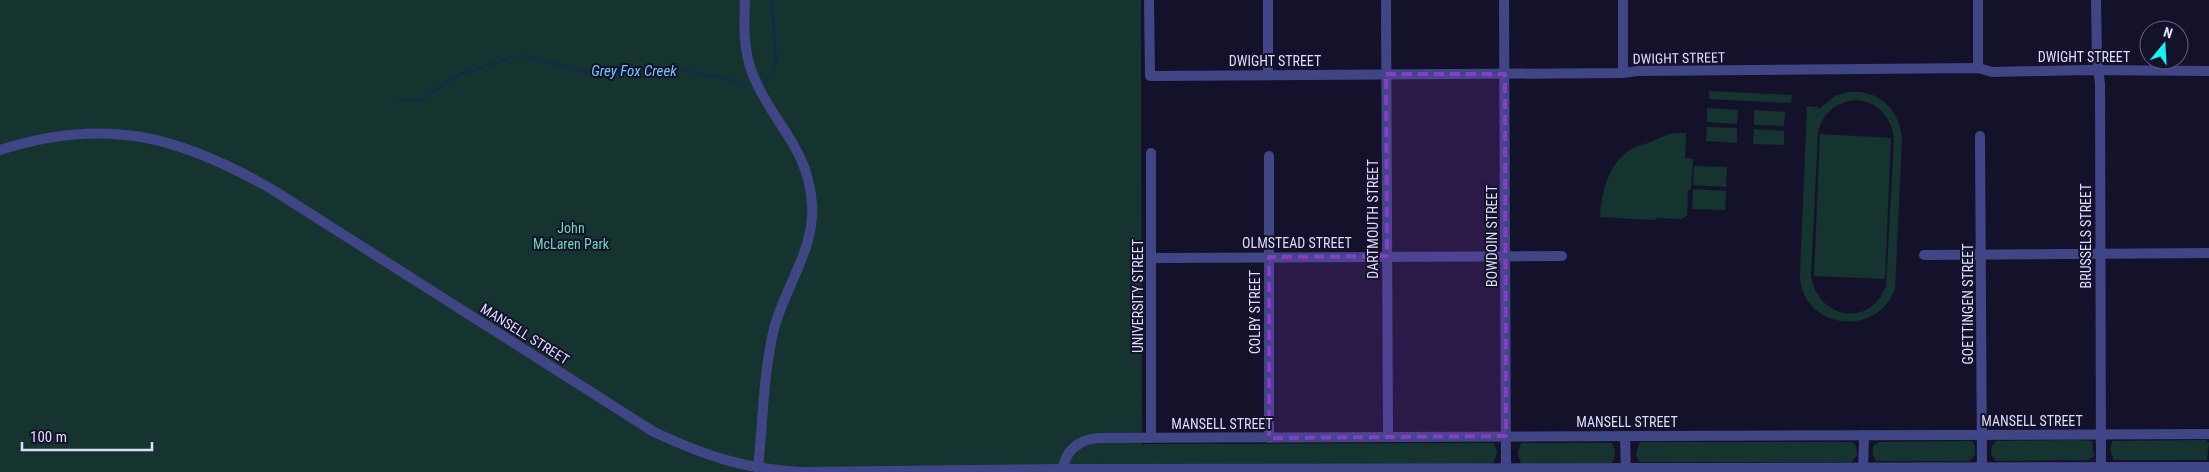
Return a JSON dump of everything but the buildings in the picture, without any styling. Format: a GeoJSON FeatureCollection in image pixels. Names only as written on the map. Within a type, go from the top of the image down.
{"type":"FeatureCollection","features":[{"type":"Feature","properties":{"kind":"street"},"geometry":{"type":"LineString","coordinates":[[744,0],[745,45],[752,73],[765,99],[795,146],[807,174],[812,204],[807,248],[784,300],[771,343],[758,468]]}},
{"type":"Feature","properties":{"kind":"street","name":"DWIGHT STREET"},"geometry":{"type":"LineString","coordinates":[[1149,0],[1150,76],[1623,73],[1637,70],[1978,68],[1992,72],[2098,70],[2209,71]]}},
{"type":"Feature","properties":{"kind":"street"},"geometry":{"type":"LineString","coordinates":[[1268,0],[1268,74]]}},
{"type":"Feature","properties":{"kind":"street","name":"DARTMOUTH STREET"},"geometry":{"type":"LineString","coordinates":[[1386,0],[1388,437]]}},
{"type":"Feature","properties":{"kind":"street","name":"BOWDOIN STREET"},"geometry":{"type":"LineString","coordinates":[[1504,0],[1506,470]]}},
{"type":"Feature","properties":{"kind":"street"},"geometry":{"type":"LineString","coordinates":[[1623,0],[1623,73]]}},
{"type":"Feature","properties":{"kind":"street"},"geometry":{"type":"LineString","coordinates":[[1978,0],[1978,68]]}},
{"type":"Feature","properties":{"kind":"street","name":"BRUSSELS STREET"},"geometry":{"type":"LineString","coordinates":[[2096,0],[2101,470]]}},
{"type":"Feature","properties":{"kind":"street","name":"MANSELL STREET"},"geometry":{"type":"LineString","coordinates":[[0,150],[47,137],[91,133],[146,137],[185,147],[204,155],[243,173],[273,190],[654,432],[702,453],[742,466],[801,472],[2101,470],[2209,468]]}},
{"type":"Feature","properties":{"kind":"street","name":"GOETTINGEN STREET"},"geometry":{"type":"LineString","coordinates":[[1980,136],[1982,470]]}},
{"type":"Feature","properties":{"kind":"street","name":"UNIVERSITY STREET"},"geometry":{"type":"LineString","coordinates":[[1151,153],[1152,438]]}},
{"type":"Feature","properties":{"kind":"street","name":"COLBY STREET"},"geometry":{"type":"LineString","coordinates":[[1269,156],[1269,438]]}},
{"type":"Feature","properties":{"kind":"street"},"geometry":{"type":"LineString","coordinates":[[1924,255],[2209,253]]}},
{"type":"Feature","properties":{"kind":"street","name":"OLMSTEAD STREET"},"geometry":{"type":"LineString","coordinates":[[1152,258],[1562,256]]}},
{"type":"Feature","properties":{"kind":"street","name":"MANSELL STREET"},"geometry":{"type":"LineString","coordinates":[[1062,471],[1072,448],[1084,440],[1098,438],[2209,434]]}},
{"type":"Feature","properties":{"kind":"street"},"geometry":{"type":"LineString","coordinates":[[1863,470],[1864,435]]}},
{"type":"Feature","properties":{"kind":"street"},"geometry":{"type":"LineString","coordinates":[[1625,436],[1626,471]]}},
{"type":"Feature","properties":{"kind":"highlighted area"},"geometry":{"type":"Polygon","coordinates":[[[1386,74],[1505,74],[1506,436],[1269,438],[1269,257],[1387,256],[1386,74]]]}},
{"type":"Feature","properties":{"kind":"green space","name":"John McLaren Park"},"geometry":{"type":"Polygon","coordinates":[[[0,0],[1141,0],[1142,444],[1493,443],[1497,451],[1496,456],[1493,464],[1389,464],[1142,472],[0,472],[0,0]]]}},
{"type":"Feature","properties":{"kind":"green space"},"geometry":{"type":"Polygon","coordinates":[[[1709,91],[1792,95],[1791,103],[1709,99],[1709,91]]]}},
{"type":"Feature","properties":{"kind":"green space"},"geometry":{"type":"Polygon","coordinates":[[[1849,92],[1860,92],[1878,98],[1886,104],[1897,119],[1902,139],[1895,289],[1885,305],[1872,316],[1857,321],[1840,321],[1825,316],[1812,306],[1803,292],[1800,274],[1807,106],[1818,107],[1819,109],[1835,96],[1849,92]],[[1848,101],[1836,106],[1823,119],[1818,132],[1811,275],[1815,290],[1823,301],[1833,309],[1845,313],[1857,313],[1868,309],[1878,300],[1886,286],[1894,138],[1890,123],[1882,111],[1863,101],[1848,101]]]}},
{"type":"Feature","properties":{"kind":"green space"},"geometry":{"type":"Polygon","coordinates":[[[1707,108],[1738,110],[1737,124],[1707,122],[1707,108]]]}},
{"type":"Feature","properties":{"kind":"green space"},"geometry":{"type":"Polygon","coordinates":[[[1754,110],[1785,112],[1784,126],[1754,125],[1754,110]]]}},
{"type":"Feature","properties":{"kind":"green space"},"geometry":{"type":"Polygon","coordinates":[[[1707,127],[1737,128],[1737,143],[1706,141],[1707,127]]]}},
{"type":"Feature","properties":{"kind":"green space"},"geometry":{"type":"Polygon","coordinates":[[[1754,129],[1784,131],[1784,145],[1753,144],[1754,129]]]}},
{"type":"Feature","properties":{"kind":"green space"},"geometry":{"type":"Polygon","coordinates":[[[1676,133],[1686,133],[1685,158],[1693,159],[1691,190],[1688,190],[1687,215],[1682,219],[1657,218],[1654,220],[1600,217],[1605,187],[1613,167],[1620,159],[1636,147],[1676,133]]]}},
{"type":"Feature","properties":{"kind":"green space"},"geometry":{"type":"Polygon","coordinates":[[[1820,134],[1891,138],[1885,279],[1814,276],[1820,134]]]}},
{"type":"Feature","properties":{"kind":"green space"},"geometry":{"type":"Polygon","coordinates":[[[1694,166],[1727,167],[1726,187],[1693,185],[1694,166]]]}},
{"type":"Feature","properties":{"kind":"green space"},"geometry":{"type":"Polygon","coordinates":[[[1693,189],[1726,191],[1725,210],[1692,209],[1693,189]]]}},
{"type":"Feature","properties":{"kind":"green space"},"geometry":{"type":"Polygon","coordinates":[[[2206,440],[2209,443],[2207,460],[2114,460],[2110,450],[2112,441],[2206,440]]]}},
{"type":"Feature","properties":{"kind":"green space"},"geometry":{"type":"Polygon","coordinates":[[[1972,441],[1975,446],[1975,455],[1969,461],[1876,461],[1873,456],[1873,446],[1879,442],[1972,441]]]}},
{"type":"Feature","properties":{"kind":"green space"},"geometry":{"type":"Polygon","coordinates":[[[1996,441],[2092,441],[2094,456],[2089,460],[1996,461],[1991,455],[1992,446],[1996,441]]]}},
{"type":"Feature","properties":{"kind":"green space"},"geometry":{"type":"Polygon","coordinates":[[[1640,442],[1852,442],[1856,446],[1857,455],[1852,462],[1640,462],[1636,454],[1640,442]]]}},
{"type":"Feature","properties":{"kind":"green space"},"geometry":{"type":"Polygon","coordinates":[[[1521,443],[1612,443],[1615,455],[1612,463],[1521,463],[1518,453],[1521,443]]]}},
{"type":"Feature","properties":{"kind":"waterway","name":"Grey Fox Creek"},"geometry":{"type":"LineString","coordinates":[[772,3],[776,61],[774,72]]}},
{"type":"Feature","properties":{"kind":"waterway","name":"Grey Fox Creek"},"geometry":{"type":"LineString","coordinates":[[522,55],[586,72],[679,69],[722,78],[746,86]]}},
{"type":"Feature","properties":{"kind":"waterway","name":"Grey Fox Creek"},"geometry":{"type":"LineString","coordinates":[[397,99],[420,100],[459,75],[513,57]]}},
{"type":"Feature","properties":{"kind":"waterway","name":"Grey Fox Creek"},"geometry":{"type":"LineString","coordinates":[[764,82],[769,79]]}}]}
